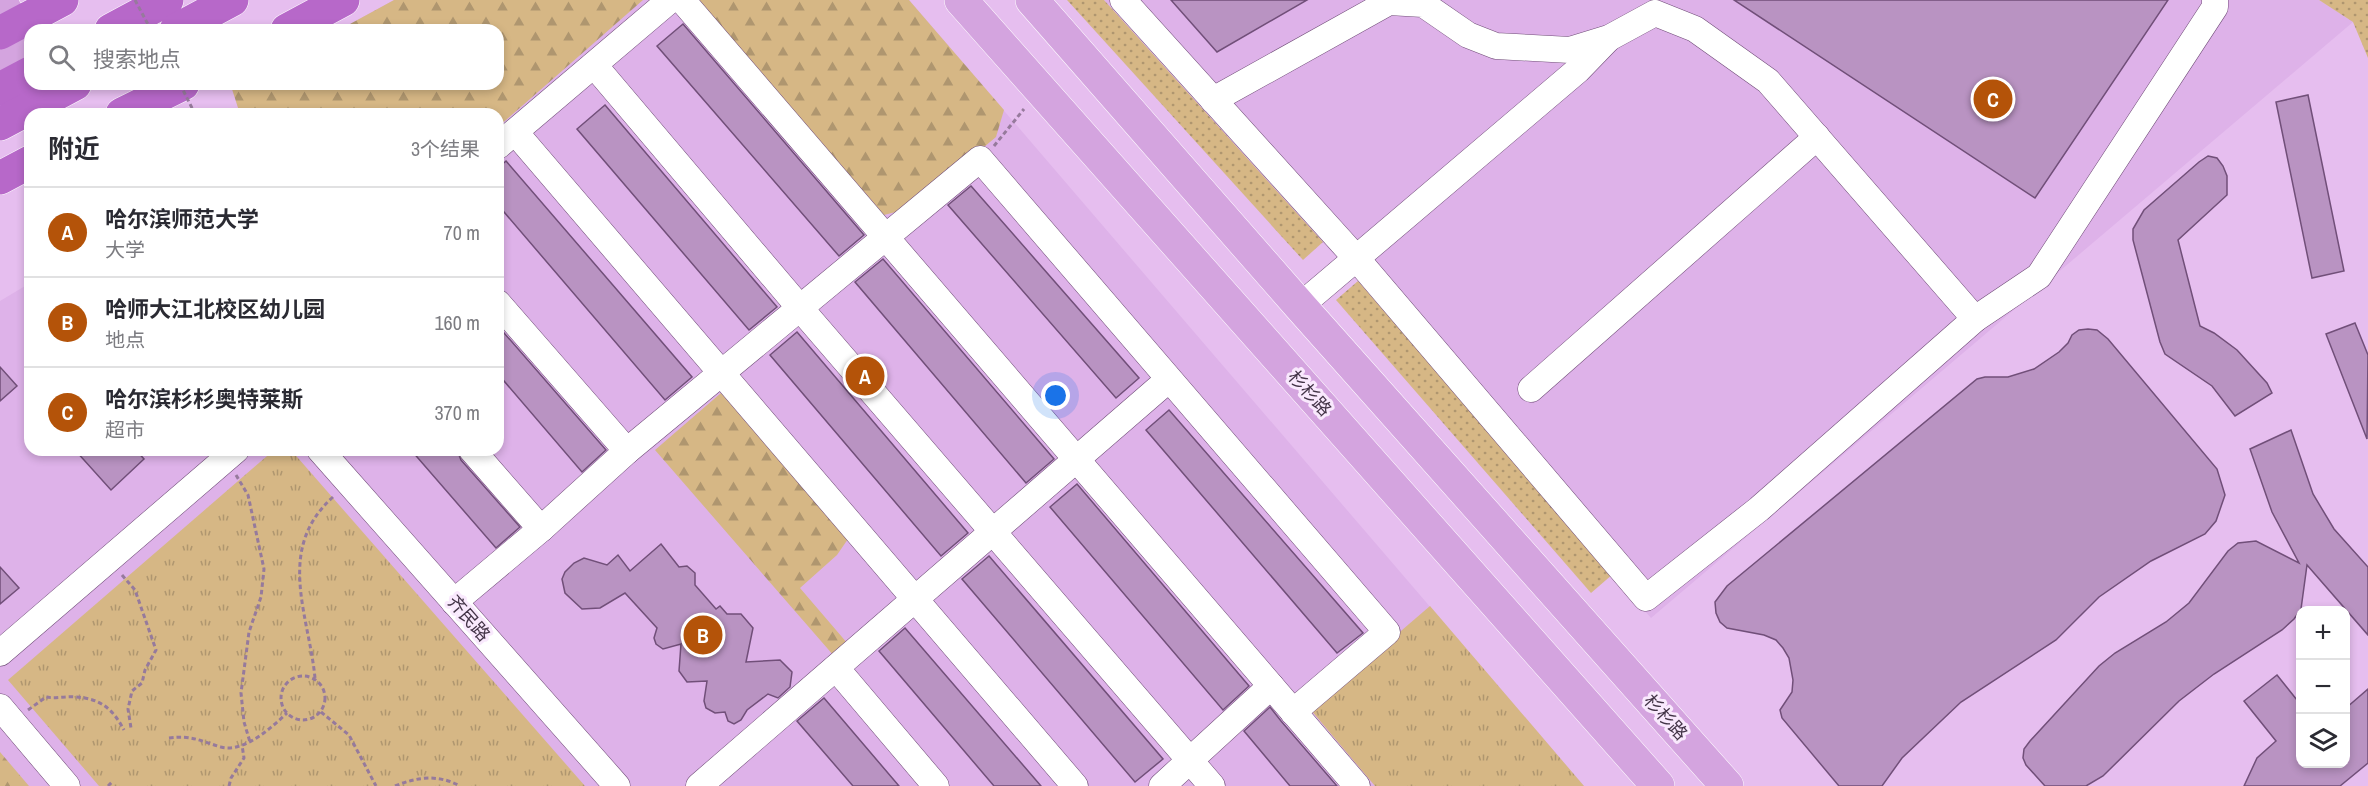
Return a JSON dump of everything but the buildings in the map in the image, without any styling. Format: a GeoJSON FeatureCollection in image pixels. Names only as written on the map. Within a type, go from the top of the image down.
{"type":"FeatureCollection","features":[{"type":"Feature","properties":{"kind":"highway"},"geometry":{"type":"LineString","coordinates":[[4,26],[62,0]]}},
{"type":"Feature","properties":{"kind":"highway"},"geometry":{"type":"LineString","coordinates":[[122,24],[167,0]]}},
{"type":"Feature","properties":{"kind":"highway"},"geometry":{"type":"LineString","coordinates":[[187,24],[232,0]]}},
{"type":"Feature","properties":{"kind":"highway"},"geometry":{"type":"LineString","coordinates":[[298,24],[343,0]]}},
{"type":"Feature","properties":{"kind":"highway"},"geometry":{"type":"LineString","coordinates":[[0,124],[38,90]]}},
{"type":"Feature","properties":{"kind":"highway"},"geometry":{"type":"LineString","coordinates":[[134,108],[169,90]]}},
{"type":"Feature","properties":{"kind":"highway"},"geometry":{"type":"LineString","coordinates":[[0,178],[24,165]]}},
{"type":"Feature","properties":{"kind":"main road","name":"杉杉路"},"geometry":{"type":"LineString","coordinates":[[961,0],[1658,786]]}},
{"type":"Feature","properties":{"kind":"main road","name":"杉杉路"},"geometry":{"type":"LineString","coordinates":[[1032,0],[1300,306],[1727,786]]}},
{"type":"Feature","properties":{"kind":"main road"},"geometry":{"type":"LineString","coordinates":[[4,26],[24,64]]}},
{"type":"Feature","properties":{"kind":"lane"},"geometry":{"type":"LineString","coordinates":[[670,0],[507,139],[721,374],[1075,786]]}},
{"type":"Feature","properties":{"kind":"lane"},"geometry":{"type":"LineString","coordinates":[[682,0],[1357,786]]}},
{"type":"Feature","properties":{"kind":"lane"},"geometry":{"type":"LineString","coordinates":[[1124,0],[1357,259],[1646,598],[1760,510],[1975,319],[2039,276],[2215,7],[2215,0]]}},
{"type":"Feature","properties":{"kind":"lane"},"geometry":{"type":"LineString","coordinates":[[1213,100],[1389,2],[1423,4],[1468,35],[1497,46],[1570,50],[1609,38],[1655,13],[1695,29],[1768,81],[1975,319]]}},
{"type":"Feature","properties":{"kind":"lane"},"geometry":{"type":"LineString","coordinates":[[1300,306],[1578,70],[1609,38]]}},
{"type":"Feature","properties":{"kind":"lane"},"geometry":{"type":"LineString","coordinates":[[594,65],[1212,786]]}},
{"type":"Feature","properties":{"kind":"lane"},"geometry":{"type":"LineString","coordinates":[[1531,389],[1817,137]]}},
{"type":"Feature","properties":{"kind":"lane"},"geometry":{"type":"LineString","coordinates":[[454,602],[541,529],[627,452],[980,159],[1387,632],[1293,712]]}},
{"type":"Feature","properties":{"kind":"lane"},"geometry":{"type":"LineString","coordinates":[[504,310],[627,452]]}},
{"type":"Feature","properties":{"kind":"lane"},"geometry":{"type":"LineString","coordinates":[[699,786],[1168,380]]}},
{"type":"Feature","properties":{"kind":"lane"},"geometry":{"type":"LineString","coordinates":[[0,653],[229,456]]}},
{"type":"Feature","properties":{"kind":"lane","name":"齐民路"},"geometry":{"type":"LineString","coordinates":[[325,456],[617,786]]}},
{"type":"Feature","properties":{"kind":"lane"},"geometry":{"type":"LineString","coordinates":[[477,456],[541,529]]}},
{"type":"Feature","properties":{"kind":"lane"},"geometry":{"type":"LineString","coordinates":[[836,668],[936,786]]}},
{"type":"Feature","properties":{"kind":"lane"},"geometry":{"type":"LineString","coordinates":[[1162,786],[1271,686]]}},
{"type":"Feature","properties":{"kind":"lane"},"geometry":{"type":"LineString","coordinates":[[6,714],[67,786]]}},
{"type":"Feature","properties":{"kind":"path"},"geometry":{"type":"LineString","coordinates":[[135,0],[148,24]]}},
{"type":"Feature","properties":{"kind":"path"},"geometry":{"type":"LineString","coordinates":[[980,159],[1002,139],[1040,88]]}},
{"type":"Feature","properties":{"kind":"path"},"geometry":{"type":"LineString","coordinates":[[184,90],[192,108]]}},
{"type":"Feature","properties":{"kind":"path"},"geometry":{"type":"LineString","coordinates":[[229,456],[248,495],[264,569],[261,597],[249,632],[241,693],[244,722],[250,742]]}},
{"type":"Feature","properties":{"kind":"path"},"geometry":{"type":"LineString","coordinates":[[315,678],[301,675],[288,681],[283,687],[281,700],[287,713],[300,720],[315,717],[321,712],[326,697],[324,689],[315,678],[313,657],[302,611],[299,578],[302,548],[311,525],[327,503],[348,482]]}},
{"type":"Feature","properties":{"kind":"path"},"geometry":{"type":"LineString","coordinates":[[108,560],[135,590],[156,650],[145,670],[142,683],[132,691],[128,709],[131,728]]}},
{"type":"Feature","properties":{"kind":"path"},"geometry":{"type":"LineString","coordinates":[[6,714],[45,697],[57,699],[73,697],[103,703],[116,715],[124,730]]}},
{"type":"Feature","properties":{"kind":"path"},"geometry":{"type":"LineString","coordinates":[[321,712],[349,735],[376,786]]}},
{"type":"Feature","properties":{"kind":"path"},"geometry":{"type":"LineString","coordinates":[[170,738],[197,738],[223,748],[242,745],[268,731],[287,713]]}},
{"type":"Feature","properties":{"kind":"path"},"geometry":{"type":"LineString","coordinates":[[229,786],[231,778],[244,758],[242,745]]}},
{"type":"Feature","properties":{"kind":"path"},"geometry":{"type":"LineString","coordinates":[[395,786],[413,778],[436,777],[460,786]]}},
{"type":"Feature","properties":{"kind":"path"},"geometry":{"type":"LineString","coordinates":[[108,786],[113,781]]}},
{"type":"Feature","properties":{"kind":"shaded area"},"geometry":{"type":"Polygon","coordinates":[[[394,0],[909,0],[1584,786],[0,786],[0,301],[24,287],[24,456],[504,456],[504,108],[238,108],[232,90],[504,90],[504,24],[350,24],[394,0]]]}},
{"type":"Feature","properties":{"kind":"shaded area"},"geometry":{"type":"Polygon","coordinates":[[[1104,0],[2319,0],[2353,22],[1651,618],[1358,281],[1104,0]]]}},
{"type":"Feature","properties":{"kind":"green space"},"geometry":{"type":"Polygon","coordinates":[[[394,0],[643,0],[504,122],[504,108],[238,108],[232,90],[504,90],[504,24],[350,24],[394,0]]]}},
{"type":"Feature","properties":{"kind":"green space"},"geometry":{"type":"Polygon","coordinates":[[[697,0],[909,0],[1004,110],[996,137],[911,208],[884,215],[697,0]]]}},
{"type":"Feature","properties":{"kind":"green space"},"geometry":{"type":"Polygon","coordinates":[[[1067,0],[1104,0],[1323,242],[1303,260],[1067,0]]]}},
{"type":"Feature","properties":{"kind":"green space"},"geometry":{"type":"Polygon","coordinates":[[[2319,0],[2368,0],[2368,58],[2353,22],[2319,0]]]}},
{"type":"Feature","properties":{"kind":"green space"},"geometry":{"type":"Polygon","coordinates":[[[1358,281],[1613,574],[1591,593],[1336,300],[1358,281]]]}},
{"type":"Feature","properties":{"kind":"green space"},"geometry":{"type":"Polygon","coordinates":[[[721,393],[848,539],[837,555],[800,588],[848,644],[834,656],[655,450],[721,393]]]}},
{"type":"Feature","properties":{"kind":"green space"},"geometry":{"type":"Polygon","coordinates":[[[267,456],[296,456],[585,786],[99,786],[8,680],[267,456]]]}},
{"type":"Feature","properties":{"kind":"green space"},"geometry":{"type":"Polygon","coordinates":[[[1430,606],[1584,786],[1375,786],[1310,709],[1430,606]]]}},
{"type":"Feature","properties":{"kind":"green space"},"geometry":{"type":"Polygon","coordinates":[[[0,752],[29,786],[0,786],[0,752]]]}},
{"type":"Feature","properties":{"kind":"place","name":"哈尔滨杉杉奥特莱斯"},"geometry":{"type":"Point","coordinates":[1993,99]}},
{"type":"Feature","properties":{"kind":"place","name":"哈尔滨师范大学"},"geometry":{"type":"Point","coordinates":[865,376]}},
{"type":"Feature","properties":{"kind":"place","name":"哈师大江北校区幼儿园"},"geometry":{"type":"Point","coordinates":[703,635]}}]}
